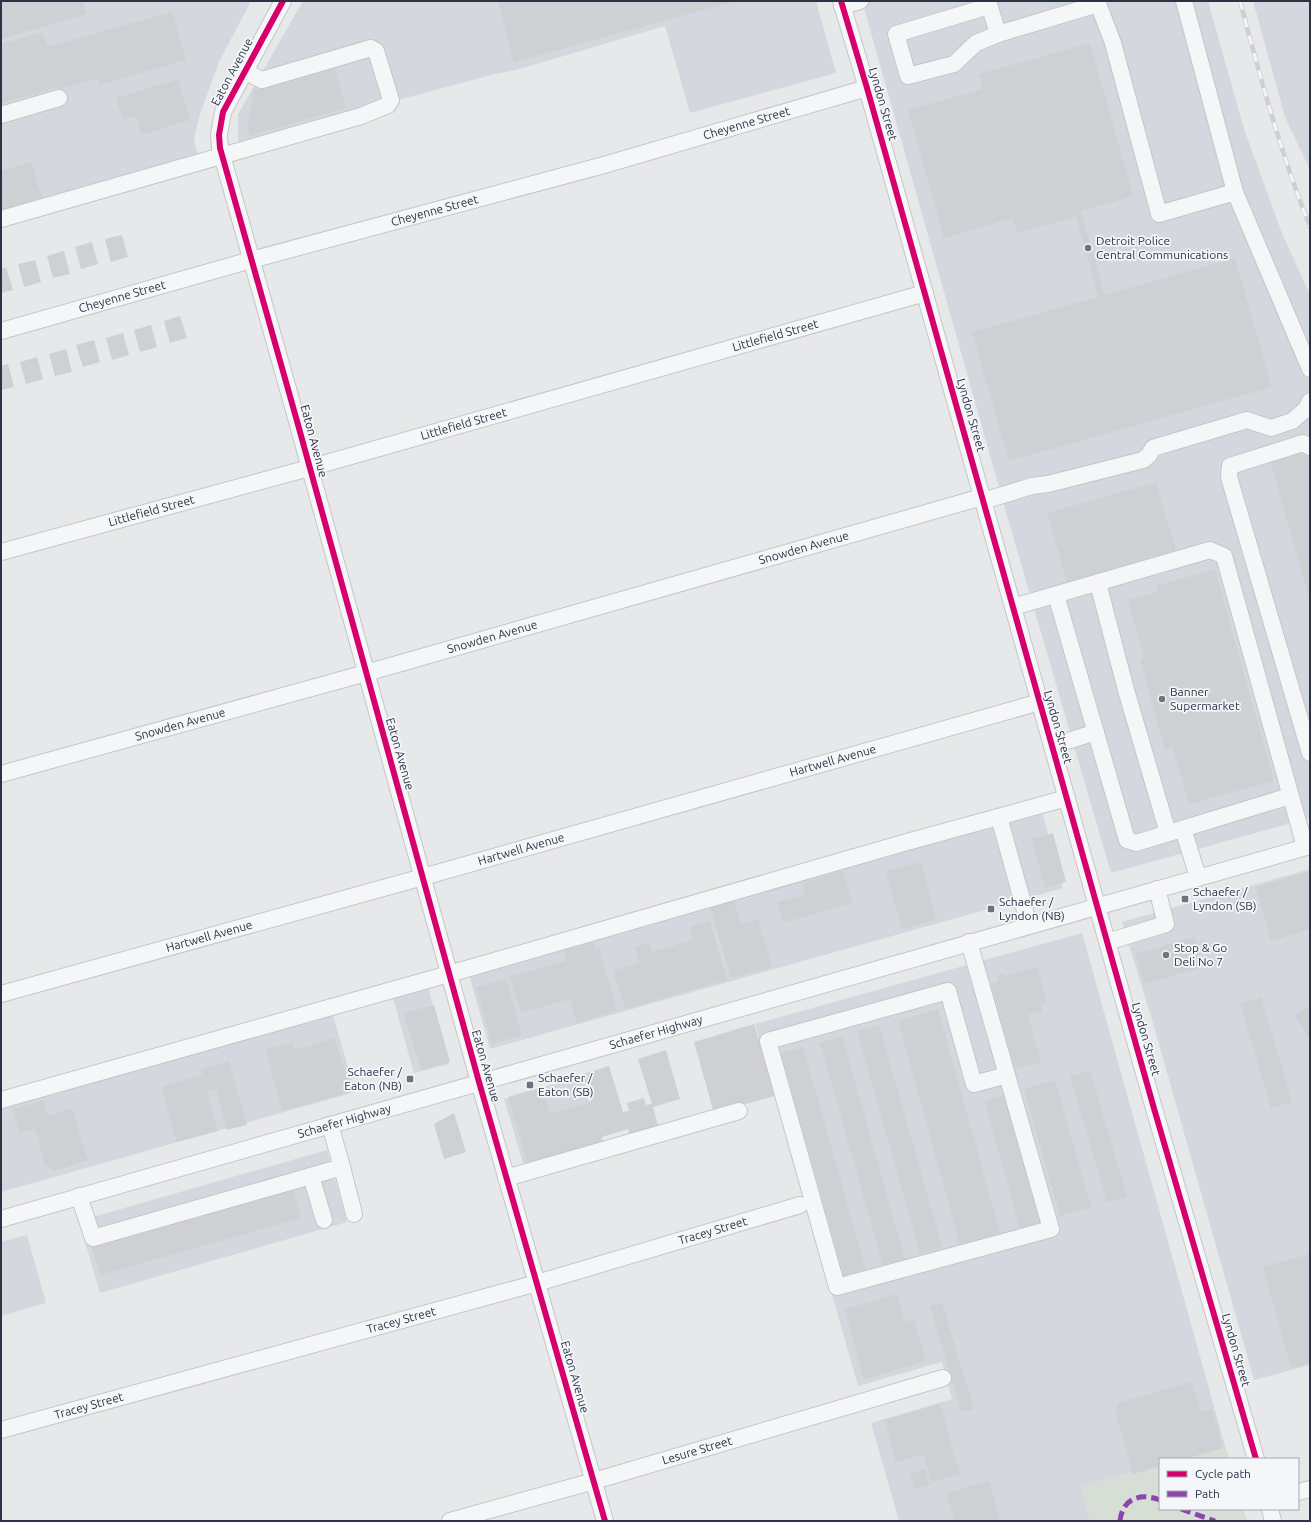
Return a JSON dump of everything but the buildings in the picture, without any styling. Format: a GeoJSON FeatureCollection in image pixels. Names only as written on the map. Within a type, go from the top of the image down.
{"type":"FeatureCollection","features":[{"type":"Feature","properties":{"kind":"street","name":"Eaton Avenue"},"geometry":{"type":"LineString","coordinates":[[283,1],[223,112],[220,122],[219,135],[222,156],[506,1178],[606,1521]]}},
{"type":"Feature","properties":{"kind":"street"},"geometry":{"type":"LineString","coordinates":[[841,3],[860,1]]}},
{"type":"Feature","properties":{"kind":"street"},"geometry":{"type":"LineString","coordinates":[[1184,1],[1235,192],[1310,369]]}},
{"type":"Feature","properties":{"kind":"street"},"geometry":{"type":"LineString","coordinates":[[998,34],[989,4],[896,34],[908,76],[954,64],[976,43],[998,34],[1097,2],[1113,43],[1159,214],[1235,192]]}},
{"type":"Feature","properties":{"kind":"street","name":"Lyndon Street"},"geometry":{"type":"LineString","coordinates":[[841,3],[867,88],[1097,906],[1256,1458]]}},
{"type":"Feature","properties":{"kind":"street"},"geometry":{"type":"LineString","coordinates":[[1,219],[361,116],[388,105],[391,100],[376,51],[371,48],[262,80],[244,71]]}},
{"type":"Feature","properties":{"kind":"street","name":"Cheyenne Street"},"geometry":{"type":"LineString","coordinates":[[1,331],[251,260],[604,165],[867,88]]}},
{"type":"Feature","properties":{"kind":"street"},"geometry":{"type":"LineString","coordinates":[[1,115],[59,98]]}},
{"type":"Feature","properties":{"kind":"street","name":"Littlefield Street"},"geometry":{"type":"LineString","coordinates":[[1,552],[309,468],[924,292]]}},
{"type":"Feature","properties":{"kind":"street","name":"Snowden Avenue"},"geometry":{"type":"LineString","coordinates":[[1,774],[983,499],[1143,460],[1149,455],[1153,448],[1247,420],[1271,428],[1292,421],[1306,409],[1310,401]]}},
{"type":"Feature","properties":{"kind":"street"},"geometry":{"type":"LineString","coordinates":[[1310,447],[1303,443],[1230,466],[1229,477],[1310,753]]}},
{"type":"Feature","properties":{"kind":"street"},"geometry":{"type":"LineString","coordinates":[[1013,607],[1210,550],[1224,556],[1290,796],[1308,846]]}},
{"type":"Feature","properties":{"kind":"street"},"geometry":{"type":"LineString","coordinates":[[1098,583],[1126,690],[1175,831],[1198,878]]}},
{"type":"Feature","properties":{"kind":"street"},"geometry":{"type":"LineString","coordinates":[[1056,595],[1127,840],[1136,843],[1290,796]]}},
{"type":"Feature","properties":{"kind":"street","name":"Hartwell Avenue"},"geometry":{"type":"LineString","coordinates":[[1,994],[423,877],[1040,702]]}},
{"type":"Feature","properties":{"kind":"street"},"geometry":{"type":"LineString","coordinates":[[1052,746],[1096,732]]}},
{"type":"Feature","properties":{"kind":"street"},"geometry":{"type":"LineString","coordinates":[[1,1100],[1067,798]]}},
{"type":"Feature","properties":{"kind":"street"},"geometry":{"type":"LineString","coordinates":[[999,817],[1028,925]]}},
{"type":"Feature","properties":{"kind":"street","name":"Schaefer Highway"},"geometry":{"type":"LineString","coordinates":[[1,1219],[1308,846]]}},
{"type":"Feature","properties":{"kind":"street"},"geometry":{"type":"LineString","coordinates":[[1108,942],[1166,924],[1157,889]]}},
{"type":"Feature","properties":{"kind":"street"},"geometry":{"type":"LineString","coordinates":[[969,942],[1007,1075],[1051,1229],[837,1287],[768,1041],[948,991],[974,1084],[1007,1075]]}},
{"type":"Feature","properties":{"kind":"street"},"geometry":{"type":"LineString","coordinates":[[506,1178],[739,1111]]}},
{"type":"Feature","properties":{"kind":"street"},"geometry":{"type":"LineString","coordinates":[[330,1125],[354,1214]]}},
{"type":"Feature","properties":{"kind":"street"},"geometry":{"type":"LineString","coordinates":[[79,1196],[92,1238],[342,1167]]}},
{"type":"Feature","properties":{"kind":"street"},"geometry":{"type":"LineString","coordinates":[[311,1176],[324,1220]]}},
{"type":"Feature","properties":{"kind":"street","name":"Tracey Street"},"geometry":{"type":"LineString","coordinates":[[1,1430],[536,1283],[800,1206]]}},
{"type":"Feature","properties":{"kind":"street","name":"Lesure Street"},"geometry":{"type":"LineString","coordinates":[[450,1521],[594,1481],[943,1378]]}},
{"type":"Feature","properties":{"kind":"street"},"geometry":{"type":"LineString","coordinates":[[1299,1492],[1310,1489]]}},
{"type":"Feature","properties":{"kind":"street"},"geometry":{"type":"LineString","coordinates":[[1270,1510],[1273,1521]]}},
{"type":"Feature","properties":{"kind":"shaded area"},"geometry":{"type":"Polygon","coordinates":[[[1,1],[251,1],[219,62],[199,117],[194,140],[198,156],[1,213],[1,1]]]}},
{"type":"Feature","properties":{"kind":"shaded area"},"geometry":{"type":"Polygon","coordinates":[[[303,1],[816,1],[836,73],[690,113],[665,26],[516,70],[495,74],[238,143],[238,114],[303,1]]]}},
{"type":"Feature","properties":{"kind":"shaded area","name":"Detroit Police Central Communications"},"geometry":{"type":"Polygon","coordinates":[[[862,1],[1208,1],[1244,129],[1282,233],[1310,295],[1310,818],[1111,873],[1006,512],[862,1]]]}},
{"type":"Feature","properties":{"kind":"shaded area"},"geometry":{"type":"Polygon","coordinates":[[[1253,1],[1310,1],[1310,170],[1285,117],[1253,1]]]}},
{"type":"Feature","properties":{"kind":"shaded area"},"geometry":{"type":"Polygon","coordinates":[[[1042,812],[1063,888],[490,1049],[469,974],[1042,812]]]}},
{"type":"Feature","properties":{"kind":"shaded area"},"geometry":{"type":"Polygon","coordinates":[[[1310,869],[1310,1365],[1254,1380],[1153,1023],[1122,922],[1310,869]]]}},
{"type":"Feature","properties":{"kind":"shaded area"},"geometry":{"type":"Polygon","coordinates":[[[1082,933],[1225,1446],[1183,1458],[1159,1458],[1159,1464],[1081,1487],[1090,1521],[899,1521],[871,1423],[952,1399],[942,1362],[858,1386],[755,1024],[1082,933]]]}},
{"type":"Feature","properties":{"kind":"shaded area"},"geometry":{"type":"Polygon","coordinates":[[[428,988],[449,1064],[414,1073],[393,998],[428,988]]]}},
{"type":"Feature","properties":{"kind":"shaded area"},"geometry":{"type":"Polygon","coordinates":[[[333,1015],[355,1092],[1,1192],[1,1109],[333,1015]]]}},
{"type":"Feature","properties":{"kind":"shaded area"},"geometry":{"type":"Polygon","coordinates":[[[582,1076],[602,1144],[524,1166],[504,1099],[582,1076]]]}},
{"type":"Feature","properties":{"kind":"shaded area"},"geometry":{"type":"Polygon","coordinates":[[[327,1150],[347,1222],[100,1293],[79,1221],[327,1150]]]}},
{"type":"Feature","properties":{"kind":"shaded area"},"geometry":{"type":"Polygon","coordinates":[[[27,1235],[46,1303],[1,1316],[1,1242],[27,1235]]]}},
{"type":"Feature","properties":{"kind":"shaded area"},"geometry":{"type":"Polygon","coordinates":[[[1225,1446],[1229,1458],[1183,1458],[1225,1446]]]}},
{"type":"Feature","properties":{"kind":"shaded area"},"geometry":{"type":"Polygon","coordinates":[[[1159,1464],[1159,1510],[1243,1510],[1247,1521],[1090,1521],[1081,1487],[1159,1464]]]}},
{"type":"Feature","properties":{"kind":"railway"},"geometry":{"type":"LineString","coordinates":[[1240,1],[1280,143],[1310,227]]}},
{"type":"Feature","properties":{"kind":"marked path"},"geometry":{"type":"LineString","coordinates":[[1120,1521],[1121,1513],[1124,1507],[1133,1499],[1146,1497],[1159,1500]]}},
{"type":"Feature","properties":{"kind":"marked path"},"geometry":{"type":"LineString","coordinates":[[1184,1510],[1215,1521]]}},
{"type":"Feature","properties":{"kind":"cycle path"},"geometry":{"type":"LineString","coordinates":[[283,1],[223,112],[219,135],[220,148],[297,421],[479,1082],[605,1521]]}},
{"type":"Feature","properties":{"kind":"cycle path"},"geometry":{"type":"LineString","coordinates":[[841,1],[867,88],[1153,1105],[1256,1458]]}},
{"type":"Feature","properties":{"kind":"place","name":"Detroit Police Central Communications"},"geometry":{"type":"Point","coordinates":[1088,248]}},
{"type":"Feature","properties":{"kind":"place","name":"Banner Supermarket"},"geometry":{"type":"Point","coordinates":[1162,699]}},
{"type":"Feature","properties":{"kind":"place","name":"Schaefer / Lyndon (SB)"},"geometry":{"type":"Point","coordinates":[1185,899]}},
{"type":"Feature","properties":{"kind":"place","name":"Schaefer / Lyndon (NB)"},"geometry":{"type":"Point","coordinates":[991,909]}},
{"type":"Feature","properties":{"kind":"place","name":"Stop & Go Deli No 7"},"geometry":{"type":"Point","coordinates":[1166,955]}},
{"type":"Feature","properties":{"kind":"place","name":"Schaefer / Eaton (NB)"},"geometry":{"type":"Point","coordinates":[410,1079]}},
{"type":"Feature","properties":{"kind":"place","name":"Schaefer / Eaton (SB)"},"geometry":{"type":"Point","coordinates":[530,1085]}}]}
